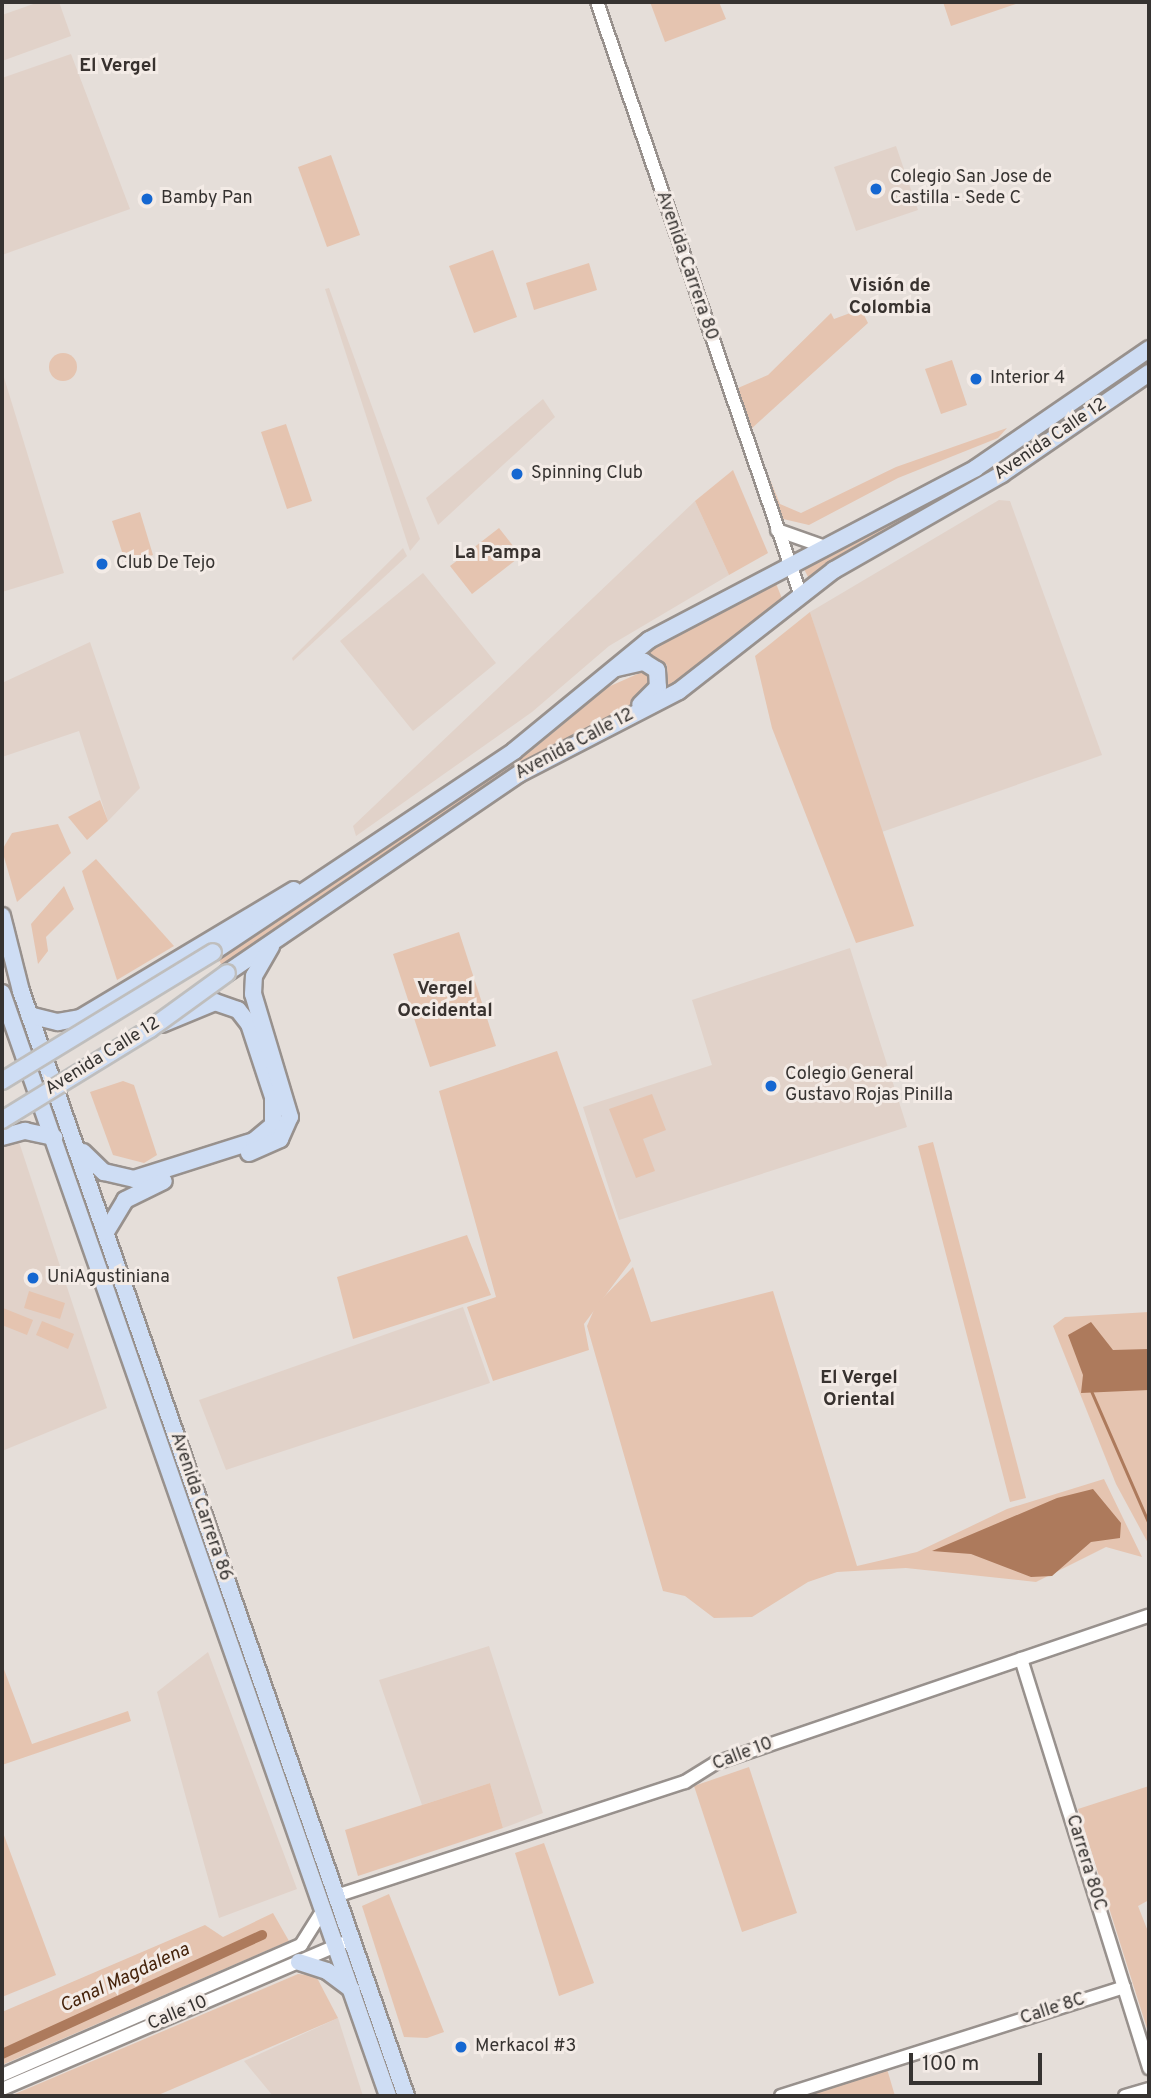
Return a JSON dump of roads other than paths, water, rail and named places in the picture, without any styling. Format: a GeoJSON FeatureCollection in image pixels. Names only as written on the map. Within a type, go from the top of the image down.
{"type":"FeatureCollection","features":[{"type":"Feature","properties":{"kind":"main road","name":"Avenida Calle 12"},"geometry":{"type":"LineString","coordinates":[[2,1081],[213,952],[514,751],[610,670],[659,634],[999,454],[1149,349]]}},
{"type":"Feature","properties":{"kind":"main road","name":"Avenida Calle 12"},"geometry":{"type":"LineString","coordinates":[[2,1120],[150,1029],[276,939],[506,782],[690,683],[862,552],[1025,460],[1149,373]]}},
{"type":"Feature","properties":{"kind":"main road"},"geometry":{"type":"LineString","coordinates":[[610,670],[644,662],[658,674],[655,693],[621,718]]}},
{"type":"Feature","properties":{"kind":"main road"},"geometry":{"type":"LineString","coordinates":[[29,1015],[58,1022],[80,1018],[266,904],[346,864]]}},
{"type":"Feature","properties":{"kind":"main road","name":"Avenida Carrera 86"},"geometry":{"type":"LineString","coordinates":[[2,916],[29,1015],[354,1938],[406,2096]]}},
{"type":"Feature","properties":{"kind":"main road"},"geometry":{"type":"LineString","coordinates":[[106,1232],[134,1193],[267,1148],[285,1132],[290,1107],[252,985],[276,939]]}},
{"type":"Feature","properties":{"kind":"main road","name":"Avenida Carrera 86"},"geometry":{"type":"LineString","coordinates":[[2,994],[388,2096]]}},
{"type":"Feature","properties":{"kind":"main road"},"geometry":{"type":"LineString","coordinates":[[75,1141],[104,1172],[134,1179],[267,1133],[276,1107],[249,1024],[238,1010],[215,1002],[150,1029]]}},
{"type":"Feature","properties":{"kind":"main road"},"geometry":{"type":"LineString","coordinates":[[2,1137],[16,1130],[54,1137]]}},
{"type":"Feature","properties":{"kind":"main road"},"geometry":{"type":"LineString","coordinates":[[299,1962],[327,1970],[353,1992]]}},
{"type":"Feature","properties":{"kind":"street","name":"Avenida Carrera 80"},"geometry":{"type":"LineString","coordinates":[[597,2],[776,530],[801,596]]}},
{"type":"Feature","properties":{"kind":"street"},"geometry":{"type":"LineString","coordinates":[[776,530],[825,547]]}},
{"type":"Feature","properties":{"kind":"street","name":"Calle 10"},"geometry":{"type":"LineString","coordinates":[[339,1895],[673,1786],[716,1763],[1149,1616]]}},
{"type":"Feature","properties":{"kind":"street","name":"Carrera 80C"},"geometry":{"type":"LineString","coordinates":[[1021,1659],[1149,2068]]}},
{"type":"Feature","properties":{"kind":"street","name":"Calle 10"},"geometry":{"type":"LineString","coordinates":[[2,2074],[301,1945],[323,1910]]}},
{"type":"Feature","properties":{"kind":"street","name":"Calle 10"},"geometry":{"type":"LineString","coordinates":[[2,2089],[354,1938]]}},
{"type":"Feature","properties":{"kind":"street","name":"Calle 8C"},"geometry":{"type":"LineString","coordinates":[[781,2096],[1124,1987]]}},
{"type":"Feature","properties":{"kind":"street"},"geometry":{"type":"LineString","coordinates":[[1125,2096],[1149,2089]]}},
{"type":"Feature","properties":{"kind":"waterway"},"geometry":{"type":"LineString","coordinates":[[1092,1392],[1149,1523]]}},
{"type":"Feature","properties":{"kind":"waterway","name":"Canal Magdalena"},"geometry":{"type":"LineString","coordinates":[[2,2054],[262,1935]]}},
{"type":"Feature","properties":{"kind":"place","name":"Colegio San Jose de Castilla - Sede C"},"geometry":{"type":"Point","coordinates":[876,189]}},
{"type":"Feature","properties":{"kind":"place","name":"Bamby Pan"},"geometry":{"type":"Point","coordinates":[147,199]}},
{"type":"Feature","properties":{"kind":"place","name":"Interior 4"},"geometry":{"type":"Point","coordinates":[976,379]}},
{"type":"Feature","properties":{"kind":"place","name":"Spinning Club"},"geometry":{"type":"Point","coordinates":[517,474]}},
{"type":"Feature","properties":{"kind":"place","name":"Club De Tejo"},"geometry":{"type":"Point","coordinates":[102,564]}},
{"type":"Feature","properties":{"kind":"place","name":"Colegio General Gustavo Rojas Pinilla"},"geometry":{"type":"Point","coordinates":[771,1086]}},
{"type":"Feature","properties":{"kind":"place","name":"UniAgustiniana"},"geometry":{"type":"Point","coordinates":[33,1278]}},
{"type":"Feature","properties":{"kind":"place","name":"Merkacol #3"},"geometry":{"type":"Point","coordinates":[461,2047]}},
{"type":"Feature","properties":{"kind":"district","name":"El Vergel"},"geometry":{"type":"Point","coordinates":[118,67]}},
{"type":"Feature","properties":{"kind":"district","name":"Visión de Colombia"},"geometry":{"type":"Point","coordinates":[890,298]}},
{"type":"Feature","properties":{"kind":"district","name":"La Pampa"},"geometry":{"type":"Point","coordinates":[498,554]}},
{"type":"Feature","properties":{"kind":"district","name":"Vergel Occidental"},"geometry":{"type":"Point","coordinates":[445,1001]}},
{"type":"Feature","properties":{"kind":"district","name":"El Vergel Oriental"},"geometry":{"type":"Point","coordinates":[859,1390]}}]}
